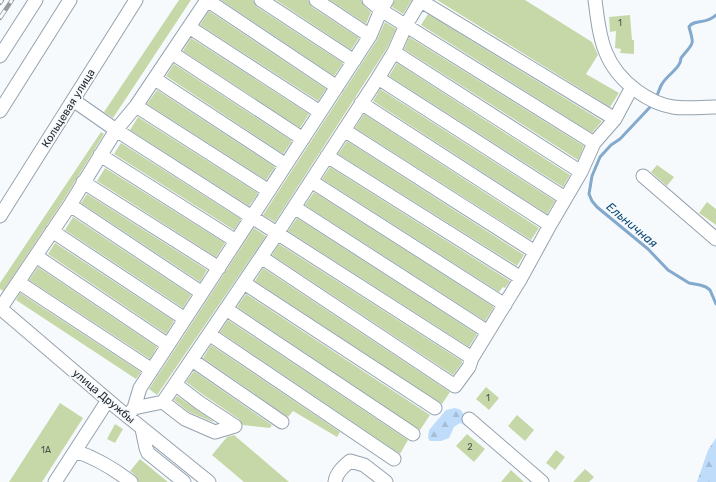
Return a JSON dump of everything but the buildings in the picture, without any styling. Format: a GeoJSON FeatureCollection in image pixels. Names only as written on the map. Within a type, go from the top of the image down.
{"type":"FeatureCollection","features":[{"type":"Feature","properties":{"kind":"street"},"geometry":{"type":"LineString","coordinates":[[0,56],[36,0]]}},
{"type":"Feature","properties":{"kind":"street"},"geometry":{"type":"LineString","coordinates":[[0,111],[70,0]]}},
{"type":"Feature","properties":{"kind":"street","name":"Кольцевая улица"},"geometry":{"type":"LineString","coordinates":[[0,216],[136,0]]}},
{"type":"Feature","properties":{"kind":"street"},"geometry":{"type":"LineString","coordinates":[[0,308],[70,205],[116,130],[136,106],[207,0],[337,87]]}},
{"type":"Feature","properties":{"kind":"street"},"geometry":{"type":"LineString","coordinates":[[261,0],[354,61]]}},
{"type":"Feature","properties":{"kind":"street"},"geometry":{"type":"LineString","coordinates":[[316,0],[370,36]]}},
{"type":"Feature","properties":{"kind":"street"},"geometry":{"type":"LineString","coordinates":[[369,0],[384,5],[406,24],[594,143]]}},
{"type":"Feature","properties":{"kind":"street"},"geometry":{"type":"LineString","coordinates":[[130,412],[163,402],[278,232],[378,78],[394,52],[406,24],[421,0],[615,119]]}},
{"type":"Feature","properties":{"kind":"street"},"geometry":{"type":"LineString","coordinates":[[595,0],[599,30],[606,52],[614,70],[620,77],[632,87],[655,101],[663,104],[678,107],[716,107]]}},
{"type":"Feature","properties":{"kind":"street"},"geometry":{"type":"LineString","coordinates":[[130,412],[140,388],[370,36],[384,5]]}},
{"type":"Feature","properties":{"kind":"street"},"geometry":{"type":"LineString","coordinates":[[189,27],[320,112]]}},
{"type":"Feature","properties":{"kind":"street"},"geometry":{"type":"LineString","coordinates":[[394,52],[581,172]]}},
{"type":"Feature","properties":{"kind":"street"},"geometry":{"type":"LineString","coordinates":[[172,53],[303,139]]}},
{"type":"Feature","properties":{"kind":"street"},"geometry":{"type":"LineString","coordinates":[[155,78],[286,165]]}},
{"type":"Feature","properties":{"kind":"street"},"geometry":{"type":"LineString","coordinates":[[378,78],[565,198]]}},
{"type":"Feature","properties":{"kind":"street"},"geometry":{"type":"LineString","coordinates":[[261,257],[455,386],[521,278],[581,172],[594,143],[615,119],[632,87]]}},
{"type":"Feature","properties":{"kind":"street"},"geometry":{"type":"LineString","coordinates":[[73,100],[116,130],[278,232],[472,358]]}},
{"type":"Feature","properties":{"kind":"street"},"geometry":{"type":"LineString","coordinates":[[361,103],[550,225]]}},
{"type":"Feature","properties":{"kind":"street"},"geometry":{"type":"LineString","coordinates":[[136,106],[269,191]]}},
{"type":"Feature","properties":{"kind":"street"},"geometry":{"type":"LineString","coordinates":[[344,130],[535,252]]}},
{"type":"Feature","properties":{"kind":"street"},"geometry":{"type":"LineString","coordinates":[[100,154],[236,242]]}},
{"type":"Feature","properties":{"kind":"street"},"geometry":{"type":"LineString","coordinates":[[327,156],[521,278]]}},
{"type":"Feature","properties":{"kind":"street"},"geometry":{"type":"LineString","coordinates":[[643,176],[716,239]]}},
{"type":"Feature","properties":{"kind":"street"},"geometry":{"type":"LineString","coordinates":[[311,181],[505,305]]}},
{"type":"Feature","properties":{"kind":"street"},"geometry":{"type":"LineString","coordinates":[[83,182],[219,268]]}},
{"type":"Feature","properties":{"kind":"street"},"geometry":{"type":"LineString","coordinates":[[70,205],[202,293]]}},
{"type":"Feature","properties":{"kind":"street"},"geometry":{"type":"LineString","coordinates":[[294,207],[488,332]]}},
{"type":"Feature","properties":{"kind":"street"},"geometry":{"type":"LineString","coordinates":[[52,232],[186,319]]}},
{"type":"Feature","properties":{"kind":"street"},"geometry":{"type":"LineString","coordinates":[[36,256],[168,345]]}},
{"type":"Feature","properties":{"kind":"street"},"geometry":{"type":"LineString","coordinates":[[18,282],[152,370]]}},
{"type":"Feature","properties":{"kind":"street"},"geometry":{"type":"LineString","coordinates":[[244,283],[435,408]]}},
{"type":"Feature","properties":{"kind":"street","name":"улица Дружбы"},"geometry":{"type":"LineString","coordinates":[[0,308],[108,400],[130,412],[142,429],[174,454],[202,480]]}},
{"type":"Feature","properties":{"kind":"street"},"geometry":{"type":"LineString","coordinates":[[226,309],[413,434]]}},
{"type":"Feature","properties":{"kind":"street"},"geometry":{"type":"LineString","coordinates":[[209,334],[394,459]]}},
{"type":"Feature","properties":{"kind":"street"},"geometry":{"type":"LineString","coordinates":[[192,360],[282,422]]}},
{"type":"Feature","properties":{"kind":"street"},"geometry":{"type":"LineString","coordinates":[[163,402],[185,419],[215,432],[235,426],[200,404],[175,384]]}},
{"type":"Feature","properties":{"kind":"street"},"geometry":{"type":"LineString","coordinates":[[55,482],[108,400]]}},
{"type":"Feature","properties":{"kind":"street"},"geometry":{"type":"LineString","coordinates":[[469,419],[542,482]]}},
{"type":"Feature","properties":{"kind":"street"},"geometry":{"type":"LineString","coordinates":[[142,429],[148,453],[184,482]]}},
{"type":"Feature","properties":{"kind":"street"},"geometry":{"type":"LineString","coordinates":[[74,451],[100,461],[131,482]]}},
{"type":"Feature","properties":{"kind":"street"},"geometry":{"type":"LineString","coordinates":[[164,466],[174,454]]}},
{"type":"Feature","properties":{"kind":"street"},"geometry":{"type":"LineString","coordinates":[[335,482],[336,476],[344,466],[350,462],[364,464],[381,478]]}},
{"type":"Feature","properties":{"kind":"green space"},"geometry":{"type":"Polygon","coordinates":[[[455,408],[461,410],[470,428],[460,423],[454,427],[449,438],[441,441],[430,441],[428,438],[429,430],[446,410],[455,408]]]}},
{"type":"Feature","properties":{"kind":"green space"},"geometry":{"type":"Polygon","coordinates":[[[716,438],[716,482],[697,482],[708,450],[716,438]]]}},
{"type":"Feature","properties":{"kind":"waterway","name":"Ельничная"},"geometry":{"type":"LineString","coordinates":[[656,97],[664,81],[679,65],[681,58],[692,44],[689,27],[694,23],[708,20],[716,15]]}},
{"type":"Feature","properties":{"kind":"waterway","name":"Ельничная"},"geometry":{"type":"LineString","coordinates":[[652,105],[620,139],[611,145],[600,157],[592,176],[589,194],[597,207],[648,249],[668,270],[689,283],[700,285],[710,290],[716,304]]}},
{"type":"Feature","properties":{"kind":"railway"},"geometry":{"type":"LineString","coordinates":[[0,18],[12,0]]}}]}
